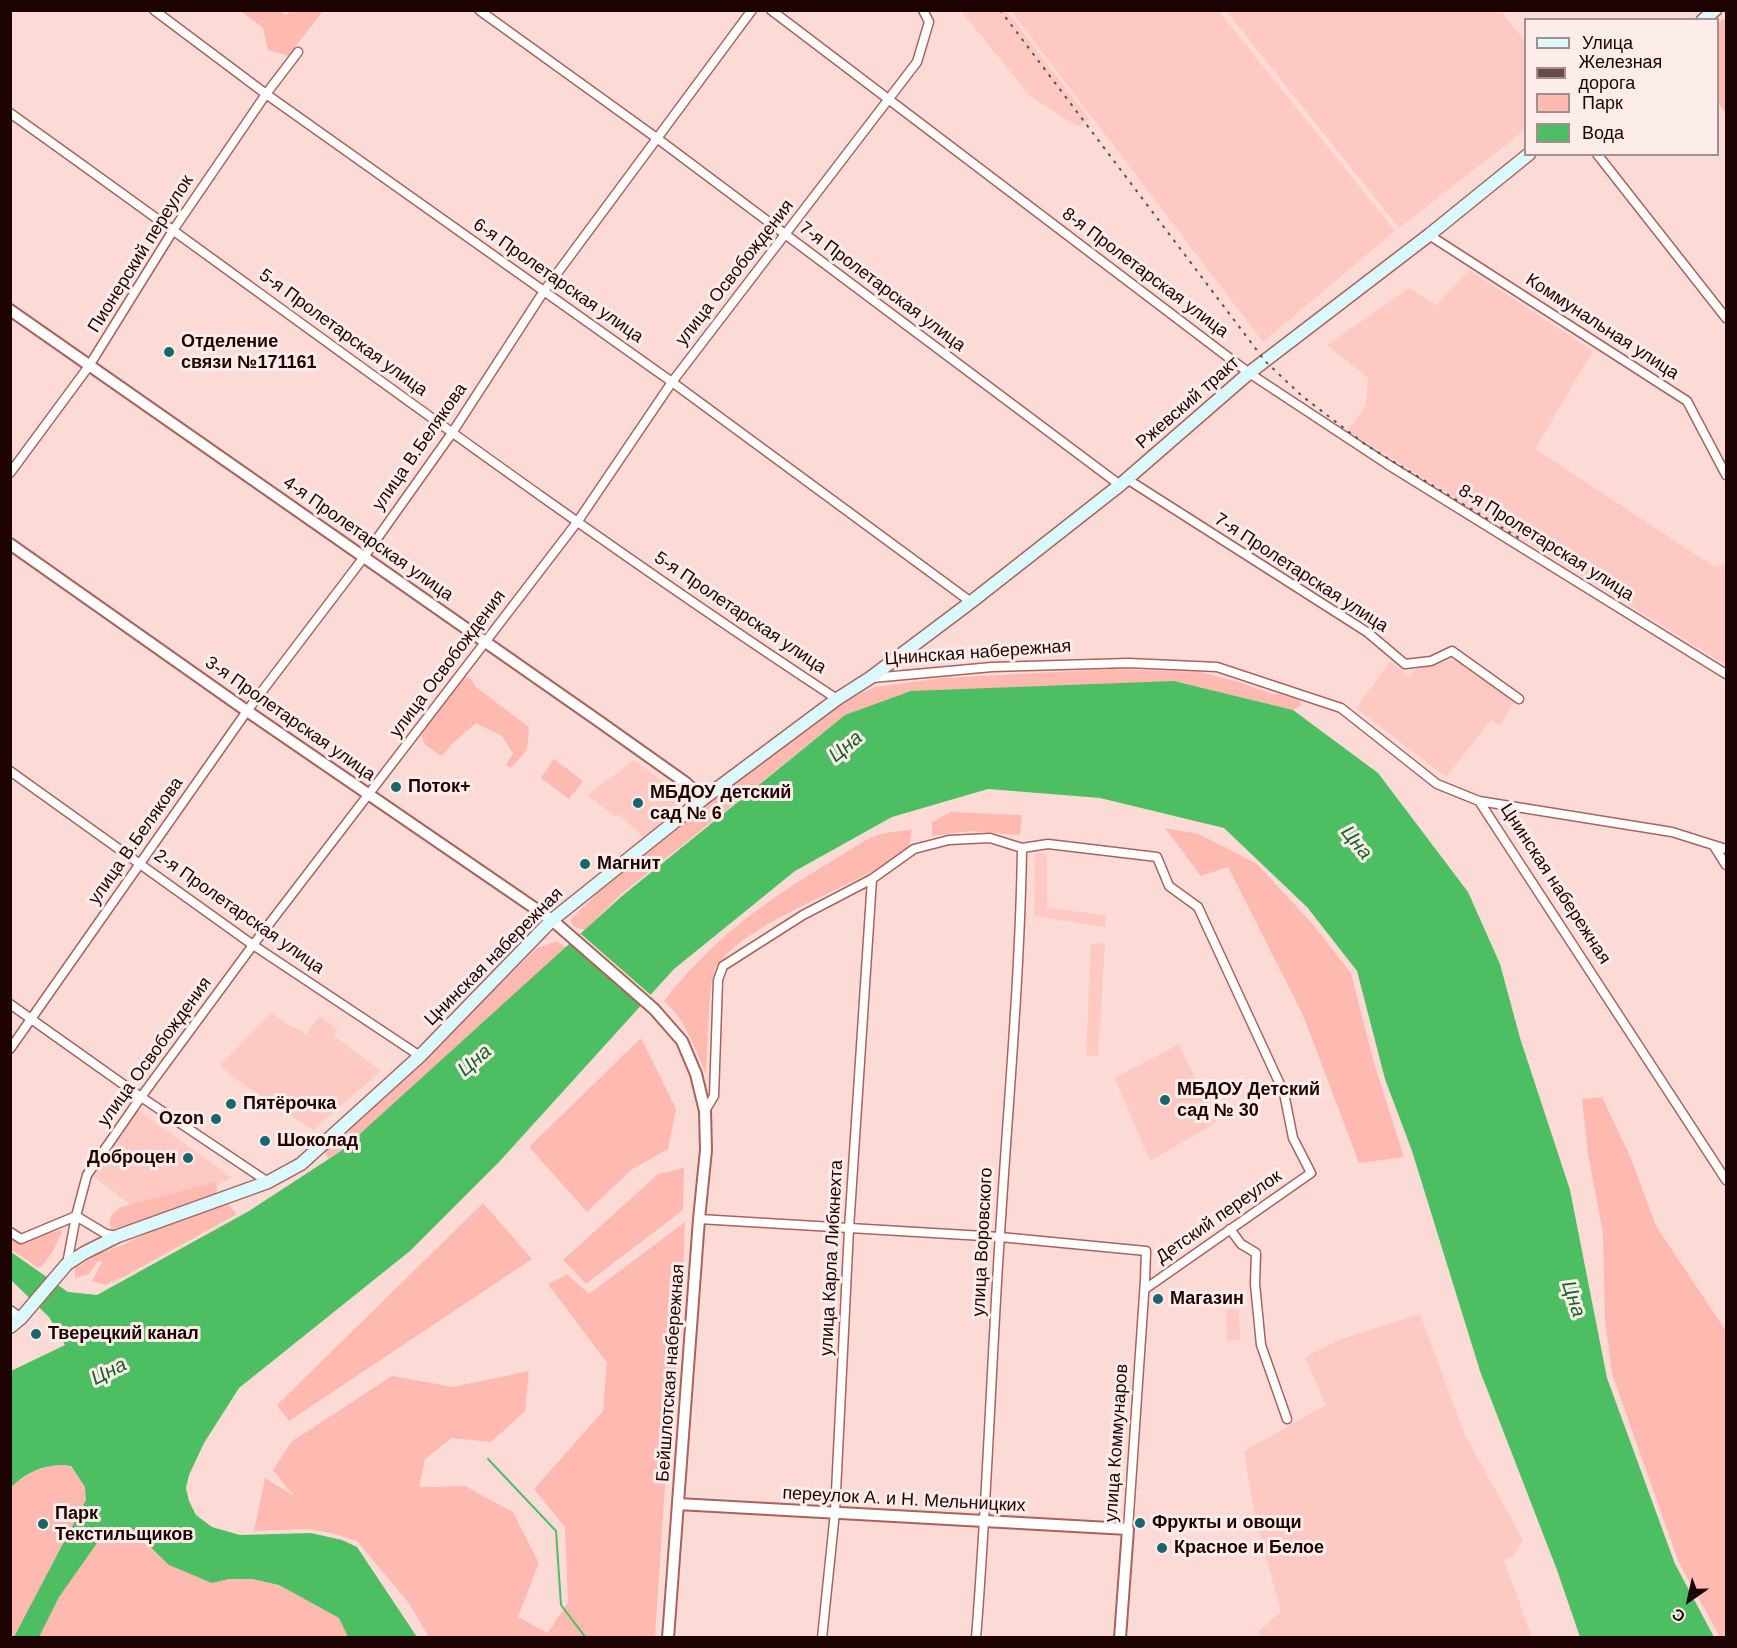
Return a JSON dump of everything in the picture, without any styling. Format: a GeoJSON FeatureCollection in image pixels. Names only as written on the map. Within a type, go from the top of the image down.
{"type":"FeatureCollection","features":[{"type":"Feature","properties":{"kind":"main road","name":"Ржевский тракт"},"geometry":{"type":"LineString","coordinates":[[870,678],[1123,482],[1249,373],[1429,235],[1526,156]]}},
{"type":"Feature","properties":{"kind":"main road","name":"Цнинская набережная"},"geometry":{"type":"LineString","coordinates":[[10,1327],[21,1318],[67,1264],[84,1253],[118,1236],[268,1182],[301,1164],[420,1056],[552,920],[703,799],[837,699],[870,678]]}},
{"type":"Feature","properties":{"kind":"street","name":"6-я Пролетарская улица"},"geometry":{"type":"LineString","coordinates":[[154,10],[266,94],[672,382],[971,602]]}},
{"type":"Feature","properties":{"kind":"street","name":"7-я Пролетарская улица"},"geometry":{"type":"LineString","coordinates":[[479,10],[1123,482],[1367,632],[1405,664],[1431,661],[1452,651],[1520,699]]}},
{"type":"Feature","properties":{"kind":"street","name":"улица В.Белякова"},"geometry":{"type":"LineString","coordinates":[[10,1049],[247,711],[364,557],[452,433],[544,291],[752,10]]}},
{"type":"Feature","properties":{"kind":"street","name":"8-я Пролетарская улица"},"geometry":{"type":"LineString","coordinates":[[771,10],[1249,373],[1387,464],[1726,674]]}},
{"type":"Feature","properties":{"kind":"street","name":"улица Освобождения"},"geometry":{"type":"LineString","coordinates":[[67,1264],[87,1175],[141,1097],[253,945],[578,521],[672,382],[917,62],[929,22],[923,10]]}},
{"type":"Feature","properties":{"kind":"street","name":"Пионерский переулок"},"geometry":{"type":"LineString","coordinates":[[10,473],[89,366],[174,230],[266,94],[298,52]]}},
{"type":"Feature","properties":{"kind":"street","name":"5-я Пролетарская улица"},"geometry":{"type":"LineString","coordinates":[[10,113],[452,433],[742,637],[837,699]]}},
{"type":"Feature","properties":{"kind":"street"},"geometry":{"type":"LineString","coordinates":[[1599,156],[1726,318]]}},
{"type":"Feature","properties":{"kind":"street","name":"Коммунальная улица"},"geometry":{"type":"LineString","coordinates":[[1429,235],[1687,401],[1726,475]]}},
{"type":"Feature","properties":{"kind":"street","name":"4-я Пролетарская улица"},"geometry":{"type":"LineString","coordinates":[[10,310],[686,783],[703,799]]}},
{"type":"Feature","properties":{"kind":"street","name":"3-я Пролетарская улица"},"geometry":{"type":"LineString","coordinates":[[10,544],[570,934]]}},
{"type":"Feature","properties":{"kind":"street","name":"Цнинская набережная"},"geometry":{"type":"LineString","coordinates":[[870,678],[1003,667],[1128,663],[1217,667],[1341,708],[1437,783],[1479,801],[1726,1180]]}},
{"type":"Feature","properties":{"kind":"street","name":"2-я Пролетарская улица"},"geometry":{"type":"LineString","coordinates":[[10,771],[253,945],[420,1056]]}},
{"type":"Feature","properties":{"kind":"street"},"geometry":{"type":"LineString","coordinates":[[1479,801],[1672,832],[1726,849]]}},
{"type":"Feature","properties":{"kind":"street","name":"Бейшлотская набережная"},"geometry":{"type":"LineString","coordinates":[[705,1112],[714,1096],[718,980],[723,966],[803,915],[872,879],[914,849],[949,840],[990,838],[1022,848],[1048,844],[1157,857],[1169,886],[1198,907],[1284,1093],[1293,1138],[1311,1173]]}},
{"type":"Feature","properties":{"kind":"street"},"geometry":{"type":"LineString","coordinates":[[1714,846],[1726,865]]}},
{"type":"Feature","properties":{"kind":"street","name":"улица Воровского"},"geometry":{"type":"LineString","coordinates":[[976,1638],[986,1520],[1000,1236],[1021,919],[1022,848]]}},
{"type":"Feature","properties":{"kind":"street","name":"улица Карла Либкнехта"},"geometry":{"type":"LineString","coordinates":[[822,1638],[835,1512],[849,1229],[872,879]]}},
{"type":"Feature","properties":{"kind":"street","name":"Бейшлотская набережная"},"geometry":{"type":"LineString","coordinates":[[570,934],[654,1009],[682,1041],[696,1074],[705,1112],[706,1150],[668,1638]]}},
{"type":"Feature","properties":{"kind":"street"},"geometry":{"type":"LineString","coordinates":[[10,1004],[141,1097],[268,1182]]}},
{"type":"Feature","properties":{"kind":"street","name":"Детский переулок"},"geometry":{"type":"LineString","coordinates":[[1145,1288],[1311,1173]]}},
{"type":"Feature","properties":{"kind":"street"},"geometry":{"type":"LineString","coordinates":[[10,1232],[21,1239],[76,1216],[106,1234],[118,1236]]}},
{"type":"Feature","properties":{"kind":"street","name":"Детский переулок"},"geometry":{"type":"LineString","coordinates":[[699,1219],[1000,1236],[1146,1251]]}},
{"type":"Feature","properties":{"kind":"street"},"geometry":{"type":"LineString","coordinates":[[1230,1229],[1241,1244],[1256,1253],[1255,1284],[1262,1345],[1287,1419]]}},
{"type":"Feature","properties":{"kind":"street","name":"улица Коммунаров"},"geometry":{"type":"LineString","coordinates":[[1120,1638],[1146,1251]]}},
{"type":"Feature","properties":{"kind":"street"},"geometry":{"type":"LineString","coordinates":[[10,1310],[21,1318]]}},
{"type":"Feature","properties":{"kind":"street","name":"переулок А. и Н. Мельницких"},"geometry":{"type":"LineString","coordinates":[[678,1504],[1128,1529]]}},
{"type":"Feature","properties":{"kind":"shaded area"},"geometry":{"type":"Polygon","coordinates":[[[961,11],[1007,11],[1089,119],[1078,127],[1030,96],[961,11]]]}},
{"type":"Feature","properties":{"kind":"shaded area"},"geometry":{"type":"Polygon","coordinates":[[[1011,11],[1219,11],[1395,231],[1263,342],[1011,11]]]}},
{"type":"Feature","properties":{"kind":"shaded area"},"geometry":{"type":"Polygon","coordinates":[[[1226,11],[1501,11],[1524,40],[1524,131],[1399,228],[1226,11]]]}},
{"type":"Feature","properties":{"kind":"shaded area"},"geometry":{"type":"Polygon","coordinates":[[[1469,270],[1593,351],[1535,449],[1715,567],[1726,562],[1726,665],[1348,431],[1366,405],[1368,378],[1327,345],[1409,288],[1436,305],[1469,270]]]}},
{"type":"Feature","properties":{"kind":"shaded area"},"geometry":{"type":"Polygon","coordinates":[[[1456,659],[1514,702],[1500,725],[1491,720],[1446,777],[1356,708],[1390,662],[1410,676],[1415,669],[1456,659]]]}},
{"type":"Feature","properties":{"kind":"shaded area","name":"МБДОУ детский сад № 6"},"geometry":{"type":"Polygon","coordinates":[[[634,760],[684,797],[676,809],[644,838],[618,814],[615,817],[588,795],[634,760]]]}},
{"type":"Feature","properties":{"kind":"shaded area"},"geometry":{"type":"Polygon","coordinates":[[[1035,854],[1047,854],[1047,908],[1106,915],[1105,927],[1034,916],[1035,854]]]}},
{"type":"Feature","properties":{"kind":"shaded area"},"geometry":{"type":"Polygon","coordinates":[[[1105,943],[1098,1056],[1086,1055],[1091,944],[1105,943]]]}},
{"type":"Feature","properties":{"kind":"shaded area"},"geometry":{"type":"Polygon","coordinates":[[[272,1012],[283,1022],[306,1034],[320,1016],[338,1030],[334,1036],[381,1071],[313,1130],[232,1077],[220,1065],[272,1012]]]}},
{"type":"Feature","properties":{"kind":"shaded area","name":"МБДОУ Детский сад № 30"},"geometry":{"type":"Polygon","coordinates":[[[1179,1044],[1217,1122],[1150,1161],[1115,1078],[1179,1044]]]}},
{"type":"Feature","properties":{"kind":"shaded area"},"geometry":{"type":"Polygon","coordinates":[[[138,1110],[232,1178],[147,1217],[90,1174],[138,1110]]]}},
{"type":"Feature","properties":{"kind":"shaded area"},"geometry":{"type":"Polygon","coordinates":[[[1239,1309],[1240,1340],[1227,1341],[1226,1310],[1239,1309]]]}},
{"type":"Feature","properties":{"kind":"shaded area"},"geometry":{"type":"Polygon","coordinates":[[[1420,1314],[1465,1435],[1523,1540],[1513,1556],[1504,1561],[1532,1637],[1261,1637],[1257,1632],[1281,1612],[1254,1512],[1244,1451],[1326,1405],[1305,1357],[1341,1339],[1420,1314]]]}},
{"type":"Feature","properties":{"kind":"green space"},"geometry":{"type":"Polygon","coordinates":[[[241,11],[281,11],[285,15],[292,11],[323,11],[288,56],[268,50],[263,28],[241,11]]]}},
{"type":"Feature","properties":{"kind":"green space"},"geometry":{"type":"Polygon","coordinates":[[[1726,18],[1726,113],[1719,104],[1719,22],[1726,18]]]}},
{"type":"Feature","properties":{"kind":"green space"},"geometry":{"type":"Polygon","coordinates":[[[1114,669],[1201,672],[1272,694],[1300,700],[1301,706],[1293,710],[1174,681],[845,715],[620,895],[585,930],[574,927],[570,920],[617,874],[722,792],[764,763],[778,749],[843,702],[875,687],[943,678],[1114,669]]]}},
{"type":"Feature","properties":{"kind":"green space"},"geometry":{"type":"Polygon","coordinates":[[[464,676],[471,679],[476,687],[529,727],[527,750],[511,768],[506,765],[513,753],[502,736],[476,723],[442,756],[425,745],[421,734],[464,676]]]}},
{"type":"Feature","properties":{"kind":"green space"},"geometry":{"type":"Polygon","coordinates":[[[554,759],[583,781],[569,799],[541,778],[554,759]]]}},
{"type":"Feature","properties":{"kind":"green space"},"geometry":{"type":"Polygon","coordinates":[[[951,812],[1022,815],[1020,835],[970,831],[932,836],[932,822],[951,812]]]}},
{"type":"Feature","properties":{"kind":"green space"},"geometry":{"type":"Polygon","coordinates":[[[1165,828],[1199,834],[1257,864],[1311,922],[1351,973],[1374,1063],[1404,1157],[1359,1163],[1303,1015],[1228,867],[1201,876],[1165,828]]]}},
{"type":"Feature","properties":{"kind":"green space"},"geometry":{"type":"Polygon","coordinates":[[[912,829],[909,849],[898,857],[790,912],[744,940],[727,954],[715,969],[713,976],[706,1074],[684,1025],[664,1001],[682,979],[720,940],[785,890],[872,837],[912,829]]]}},
{"type":"Feature","properties":{"kind":"green space"},"geometry":{"type":"Polygon","coordinates":[[[557,941],[566,948],[341,1151],[328,1159],[325,1152],[387,1095],[537,948],[557,941]]]}},
{"type":"Feature","properties":{"kind":"green space"},"geometry":{"type":"Polygon","coordinates":[[[641,1038],[676,1109],[668,1149],[631,1170],[587,1212],[529,1147],[641,1038]]]}},
{"type":"Feature","properties":{"kind":"green space"},"geometry":{"type":"Polygon","coordinates":[[[1602,1097],[1630,1156],[1656,1226],[1726,1331],[1726,1637],[1720,1637],[1679,1563],[1612,1374],[1605,1321],[1603,1233],[1588,1154],[1582,1099],[1602,1097]]]}},
{"type":"Feature","properties":{"kind":"green space"},"geometry":{"type":"Polygon","coordinates":[[[684,1168],[683,1210],[586,1284],[563,1260],[658,1174],[684,1168]]]}},
{"type":"Feature","properties":{"kind":"green space"},"geometry":{"type":"Polygon","coordinates":[[[215,1182],[217,1190],[213,1198],[139,1224],[112,1229],[109,1222],[111,1216],[121,1207],[215,1182]]]}},
{"type":"Feature","properties":{"kind":"green space"},"geometry":{"type":"Polygon","coordinates":[[[483,1203],[532,1259],[289,1421],[277,1405],[483,1203]]]}},
{"type":"Feature","properties":{"kind":"green space"},"geometry":{"type":"Polygon","coordinates":[[[228,1204],[236,1213],[235,1215],[123,1277],[105,1285],[92,1281],[102,1262],[98,1261],[89,1274],[75,1278],[75,1267],[97,1254],[123,1245],[165,1224],[228,1204]]]}},
{"type":"Feature","properties":{"kind":"green space"},"geometry":{"type":"Polygon","coordinates":[[[685,1222],[681,1332],[669,1426],[655,1637],[429,1637],[408,1602],[357,1541],[308,1529],[254,1531],[265,1478],[294,1496],[273,1470],[291,1442],[392,1376],[453,1387],[529,1371],[525,1411],[491,1442],[452,1438],[425,1459],[419,1487],[465,1486],[513,1512],[539,1563],[518,1617],[548,1633],[568,1602],[565,1527],[534,1489],[603,1411],[607,1363],[548,1284],[567,1274],[589,1294],[685,1222]]]}},
{"type":"Feature","properties":{"kind":"green space"},"geometry":{"type":"Polygon","coordinates":[[[60,1230],[62,1232],[53,1251],[42,1266],[37,1267],[11,1249],[10,1235],[28,1240],[60,1230]]]}},
{"type":"Feature","properties":{"kind":"green space"},"geometry":{"type":"Polygon","coordinates":[[[57,1463],[70,1466],[93,1497],[131,1528],[148,1547],[212,1583],[229,1579],[252,1579],[279,1585],[339,1618],[348,1637],[11,1638],[11,1487],[32,1473],[57,1463]]]}},
{"type":"Feature","properties":{"kind":"water","name":"Цна"},"geometry":{"type":"Polygon","coordinates":[[[1174,681],[1293,710],[1378,773],[1468,892],[1500,964],[1520,1038],[1570,1190],[1607,1378],[1675,1564],[1714,1637],[1580,1637],[1557,1570],[1480,1371],[1412,1151],[1385,1079],[1357,971],[1307,907],[1224,828],[1100,798],[988,789],[892,817],[795,871],[674,969],[499,1162],[410,1251],[239,1388],[204,1443],[189,1475],[186,1488],[196,1515],[212,1527],[240,1535],[311,1533],[342,1540],[357,1547],[417,1637],[348,1637],[339,1618],[279,1585],[252,1579],[229,1579],[212,1583],[169,1565],[131,1528],[102,1536],[59,1597],[39,1637],[14,1637],[86,1500],[85,1487],[71,1466],[54,1465],[38,1469],[11,1487],[11,1371],[65,1345],[49,1317],[11,1280],[11,1252],[68,1292],[97,1295],[249,1211],[341,1151],[622,896],[845,715],[911,691],[1174,681]]]}},
{"type":"Feature","properties":{"kind":"pier"},"geometry":{"type":"Polygon","coordinates":[[[581,934],[653,997],[643,1008],[570,944],[581,934]]]}},
{"type":"Feature","properties":{"kind":"waterway"},"geometry":{"type":"LineString","coordinates":[[488,1459],[556,1531],[561,1605],[586,1638]]}},
{"type":"Feature","properties":{"kind":"railway"},"geometry":{"type":"LineString","coordinates":[[1000,10],[1265,361],[1302,396],[1366,445],[1524,541]]}},
{"type":"Feature","properties":{"kind":"place","name":"Отделение связи №171161"},"geometry":{"type":"Point","coordinates":[169,352]}},
{"type":"Feature","properties":{"kind":"place","name":"Поток+"},"geometry":{"type":"Point","coordinates":[396,787]}},
{"type":"Feature","properties":{"kind":"place","name":"МБДОУ детский сад № 6"},"geometry":{"type":"Point","coordinates":[638,803]}},
{"type":"Feature","properties":{"kind":"place","name":"Магнит"},"geometry":{"type":"Point","coordinates":[585,864]}},
{"type":"Feature","properties":{"kind":"place","name":"МБДОУ Детский сад № 30"},"geometry":{"type":"Point","coordinates":[1165,1100]}},
{"type":"Feature","properties":{"kind":"place","name":"Пятёрочка"},"geometry":{"type":"Point","coordinates":[231,1104]}},
{"type":"Feature","properties":{"kind":"place","name":"Ozon"},"geometry":{"type":"Point","coordinates":[216,1119]}},
{"type":"Feature","properties":{"kind":"place","name":"Шоколад"},"geometry":{"type":"Point","coordinates":[265,1141]}},
{"type":"Feature","properties":{"kind":"place","name":"Доброцен"},"geometry":{"type":"Point","coordinates":[188,1158]}},
{"type":"Feature","properties":{"kind":"place","name":"Магазин"},"geometry":{"type":"Point","coordinates":[1158,1299]}},
{"type":"Feature","properties":{"kind":"place","name":"Тверецкий канал"},"geometry":{"type":"Point","coordinates":[36,1334]}},
{"type":"Feature","properties":{"kind":"place","name":"Фрукты и овощи"},"geometry":{"type":"Point","coordinates":[1140,1523]}},
{"type":"Feature","properties":{"kind":"place","name":"Парк Текстильщиков"},"geometry":{"type":"Point","coordinates":[43,1524]}},
{"type":"Feature","properties":{"kind":"place","name":"Красное и Белое"},"geometry":{"type":"Point","coordinates":[1162,1548]}}]}
